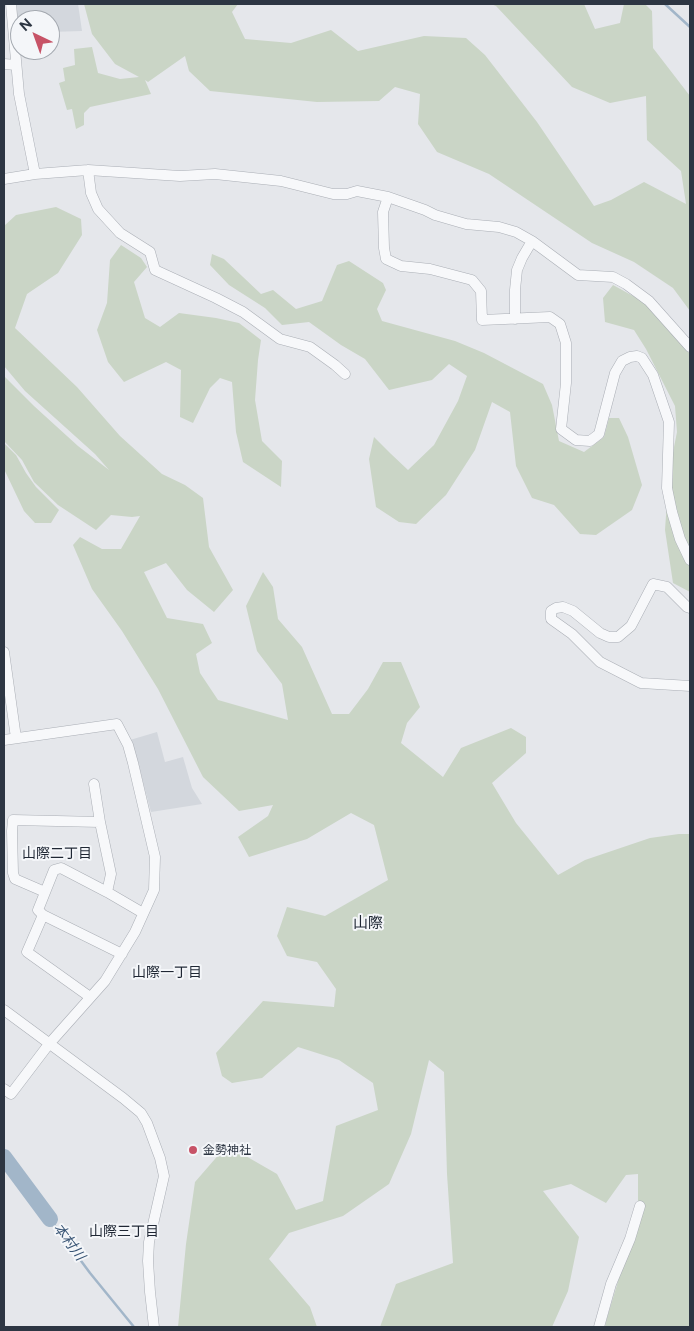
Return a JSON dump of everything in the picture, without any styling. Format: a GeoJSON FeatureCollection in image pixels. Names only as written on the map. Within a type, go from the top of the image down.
{"type":"FeatureCollection","features":[{"type":"Feature","properties":{"kind":"street"},"geometry":{"type":"LineString","coordinates":[[11,4],[19,94],[35,174]]}},
{"type":"Feature","properties":{"kind":"street"},"geometry":{"type":"LineString","coordinates":[[4,64],[16,64]]}},
{"type":"Feature","properties":{"kind":"street"},"geometry":{"type":"LineString","coordinates":[[88,170],[91,193],[98,209],[120,233],[150,252],[155,270],[244,312],[280,339],[310,347],[345,374]]}},
{"type":"Feature","properties":{"kind":"street"},"geometry":{"type":"LineString","coordinates":[[4,179],[35,174],[88,170],[180,176],[215,174],[281,181],[333,194],[347,194],[357,191],[388,197],[435,215],[466,224],[499,227],[516,232],[532,241],[578,275],[613,277],[650,301],[690,347]]}},
{"type":"Feature","properties":{"kind":"street"},"geometry":{"type":"LineString","coordinates":[[388,197],[383,212],[386,259],[401,266],[430,268],[472,280],[481,292],[482,320],[550,317],[560,324],[566,343],[566,383],[561,429],[576,440],[590,441],[599,434],[615,373],[622,361],[630,357],[637,356],[642,358],[653,375],[669,422],[667,488],[680,539],[690,560]]}},
{"type":"Feature","properties":{"kind":"street"},"geometry":{"type":"LineString","coordinates":[[515,319],[517,270],[532,241]]}},
{"type":"Feature","properties":{"kind":"street"},"geometry":{"type":"LineString","coordinates":[[690,608],[667,587],[653,584],[631,626],[618,637],[609,637],[600,633],[573,611],[563,608],[556,608],[551,611],[551,619],[572,634],[600,662],[641,683],[690,686]]}},
{"type":"Feature","properties":{"kind":"street"},"geometry":{"type":"LineString","coordinates":[[4,652],[16,738]]}},
{"type":"Feature","properties":{"kind":"street"},"geometry":{"type":"LineString","coordinates":[[4,740],[118,724],[128,745],[133,762],[155,857],[154,890],[135,932],[105,981],[49,1044],[11,1094],[4,1089]]}},
{"type":"Feature","properties":{"kind":"street"},"geometry":{"type":"LineString","coordinates":[[94,784],[111,874],[107,892]]}},
{"type":"Feature","properties":{"kind":"street"},"geometry":{"type":"LineString","coordinates":[[45,892],[15,879],[12,873],[13,820],[100,822]]}},
{"type":"Feature","properties":{"kind":"street"},"geometry":{"type":"LineString","coordinates":[[122,954],[43,915],[38,910],[54,870],[61,868],[143,913]]}},
{"type":"Feature","properties":{"kind":"street"},"geometry":{"type":"LineString","coordinates":[[43,915],[27,952],[90,997]]}},
{"type":"Feature","properties":{"kind":"street"},"geometry":{"type":"LineString","coordinates":[[4,1010],[141,1113],[147,1123],[160,1158],[164,1176],[149,1242],[148,1261],[154,1327]]}},
{"type":"Feature","properties":{"kind":"street"},"geometry":{"type":"LineString","coordinates":[[599,1327],[611,1284],[630,1239],[640,1206]]}},
{"type":"Feature","properties":{"kind":"shaded area"},"geometry":{"type":"Polygon","coordinates":[[[15,4],[78,4],[82,31],[60,32],[60,10],[16,10],[15,4]]]}},
{"type":"Feature","properties":{"kind":"shaded area"},"geometry":{"type":"Polygon","coordinates":[[[157,732],[165,762],[183,757],[192,788],[202,804],[151,812],[130,740],[157,732]]]}},
{"type":"Feature","properties":{"kind":"green space"},"geometry":{"type":"Polygon","coordinates":[[[84,4],[238,4],[232,12],[245,39],[291,43],[331,30],[358,51],[424,36],[466,38],[485,55],[537,122],[594,206],[611,200],[644,182],[686,204],[681,171],[647,140],[646,96],[610,103],[572,87],[496,6],[491,4],[584,4],[595,29],[620,23],[624,4],[645,4],[652,11],[653,48],[690,96],[690,311],[673,288],[634,262],[592,243],[489,174],[437,152],[418,124],[420,94],[395,87],[379,101],[317,102],[210,91],[189,71],[185,56],[148,82],[145,80],[151,94],[90,107],[84,113],[84,125],[76,129],[72,109],[67,110],[59,83],[65,81],[63,68],[75,65],[74,49],[92,47],[98,73],[120,79],[139,77],[115,64],[92,34],[84,4]]]}},
{"type":"Feature","properties":{"kind":"green space"},"geometry":{"type":"Polygon","coordinates":[[[56,207],[81,219],[82,235],[58,273],[27,294],[15,328],[77,387],[120,436],[162,474],[185,485],[203,498],[209,547],[233,590],[214,612],[187,590],[166,563],[144,572],[167,618],[203,624],[212,643],[196,654],[200,673],[218,700],[288,720],[282,684],[257,651],[246,606],[263,572],[273,587],[278,619],[302,647],[332,714],[349,714],[368,689],[383,662],[401,662],[420,707],[407,723],[401,743],[443,777],[461,748],[511,728],[526,737],[526,753],[492,783],[516,823],[558,875],[585,860],[650,838],[690,834],[690,1327],[605,1327],[638,1215],[638,1174],[626,1175],[606,1203],[571,1184],[543,1191],[579,1237],[568,1291],[552,1327],[380,1327],[396,1284],[453,1263],[447,1174],[444,1072],[429,1060],[411,1134],[389,1184],[343,1216],[289,1233],[269,1259],[310,1307],[317,1327],[178,1327],[186,1244],[195,1182],[221,1152],[244,1155],[277,1174],[296,1210],[323,1201],[336,1126],[378,1110],[373,1083],[339,1060],[298,1047],[262,1078],[232,1083],[222,1076],[216,1053],[263,1001],[334,1007],[336,989],[317,962],[287,956],[277,936],[287,907],[325,916],[388,880],[374,825],[351,813],[307,839],[249,857],[238,837],[268,816],[273,805],[239,811],[203,777],[158,689],[122,631],[92,589],[73,545],[80,537],[102,549],[121,549],[140,516],[111,515],[96,530],[58,505],[34,482],[22,460],[4,441],[4,376],[78,446],[109,470],[95,454],[25,391],[4,366],[4,226],[16,215],[56,207]]]}},
{"type":"Feature","properties":{"kind":"green space"},"geometry":{"type":"Polygon","coordinates":[[[121,245],[141,258],[147,267],[134,282],[145,318],[160,327],[179,313],[216,318],[239,323],[261,340],[255,400],[262,441],[282,461],[281,487],[243,462],[236,432],[232,382],[220,378],[210,388],[193,423],[180,417],[181,370],[166,362],[124,382],[108,362],[97,330],[107,303],[110,260],[121,245]]]}},
{"type":"Feature","properties":{"kind":"green space"},"geometry":{"type":"Polygon","coordinates":[[[212,254],[224,259],[261,294],[273,290],[296,309],[322,301],[337,265],[349,261],[383,283],[386,290],[377,309],[382,321],[455,341],[484,353],[543,384],[552,405],[559,441],[584,452],[604,437],[609,418],[619,418],[628,437],[642,485],[632,510],[596,535],[580,534],[554,505],[532,498],[516,466],[510,412],[492,402],[475,450],[446,495],[416,524],[399,522],[376,507],[369,459],[374,437],[408,470],[434,445],[458,401],[467,376],[449,364],[432,380],[389,390],[365,359],[341,345],[309,322],[282,325],[265,308],[229,285],[210,265],[212,254]]]}},
{"type":"Feature","properties":{"kind":"green space"},"geometry":{"type":"Polygon","coordinates":[[[613,285],[644,302],[690,354],[690,592],[673,583],[665,530],[669,472],[677,432],[675,406],[646,349],[634,330],[605,322],[603,298],[613,285]]]}},
{"type":"Feature","properties":{"kind":"green space"},"geometry":{"type":"Polygon","coordinates":[[[4,443],[16,455],[36,487],[59,510],[51,523],[35,523],[24,511],[4,469],[4,443]]]}},
{"type":"Feature","properties":{"kind":"waterway"},"geometry":{"type":"LineString","coordinates":[[665,4],[690,27]]}},
{"type":"Feature","properties":{"kind":"waterway","name":"本村川"},"geometry":{"type":"LineString","coordinates":[[4,1157],[50,1219]]}},
{"type":"Feature","properties":{"kind":"waterway","name":"本村川"},"geometry":{"type":"LineString","coordinates":[[50,1219],[90,1273],[134,1327]]}},
{"type":"Feature","properties":{"kind":"place","name":"金勢神社"},"geometry":{"type":"Point","coordinates":[193,1150]}},
{"type":"Feature","properties":{"kind":"district","name":"山際二丁目"},"geometry":{"type":"Point","coordinates":[57,854]}},
{"type":"Feature","properties":{"kind":"district","name":"山際"},"geometry":{"type":"Point","coordinates":[368,923]}},
{"type":"Feature","properties":{"kind":"district","name":"山際一丁目"},"geometry":{"type":"Point","coordinates":[167,973]}},
{"type":"Feature","properties":{"kind":"district","name":"山際三丁目"},"geometry":{"type":"Point","coordinates":[124,1232]}}]}
